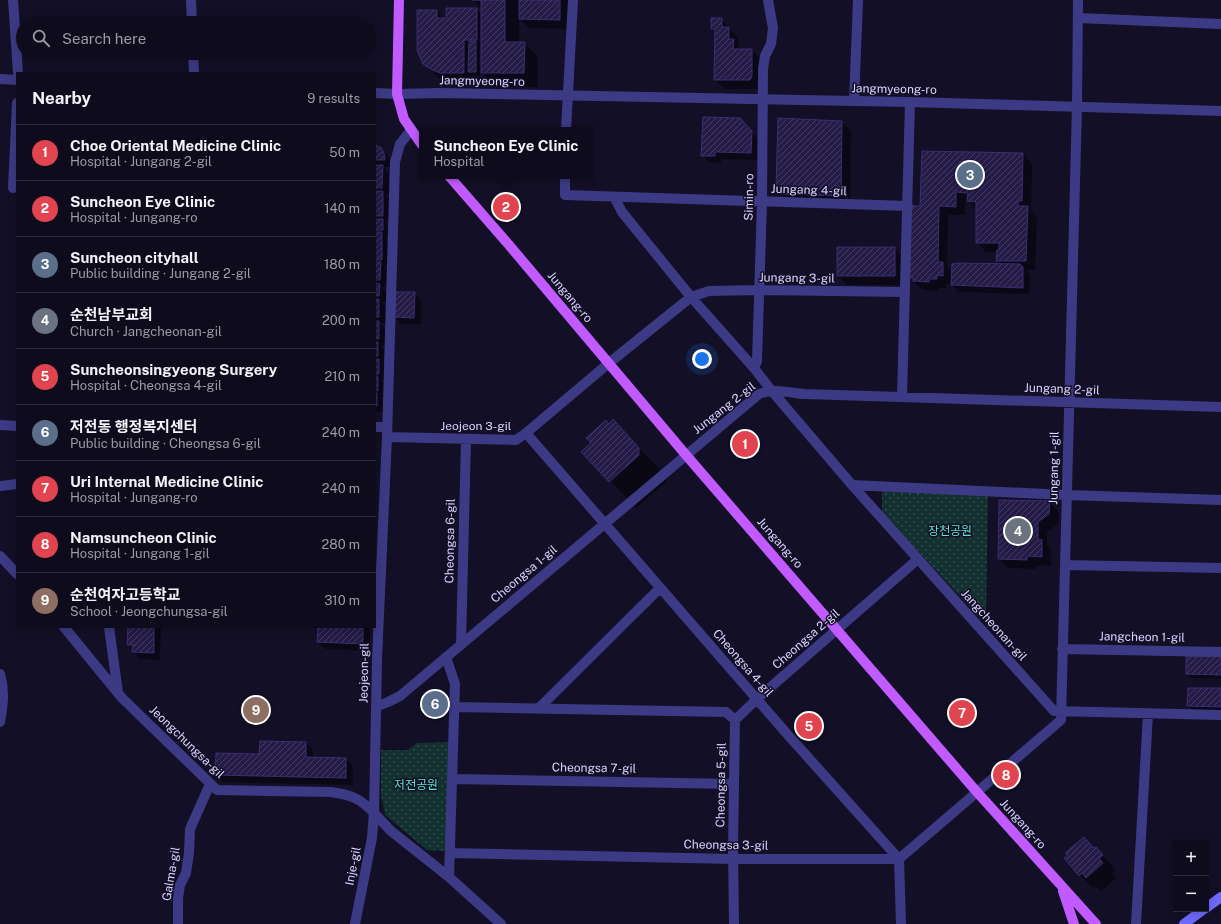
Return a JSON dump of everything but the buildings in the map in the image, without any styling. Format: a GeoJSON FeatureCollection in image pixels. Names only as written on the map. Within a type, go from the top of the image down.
{"type":"FeatureCollection","features":[{"type":"Feature","properties":{"kind":"main road"},"geometry":{"type":"LineString","coordinates":[[399,0],[397,94],[404,119],[419,141]]}},
{"type":"Feature","properties":{"kind":"main road","name":"Jungang-ro"},"geometry":{"type":"LineString","coordinates":[[452,179],[686,455],[976,792],[1096,924]]}},
{"type":"Feature","properties":{"kind":"main road"},"geometry":{"type":"LineString","coordinates":[[1061,885],[1074,924]]}},
{"type":"Feature","properties":{"kind":"main road"},"geometry":{"type":"LineString","coordinates":[[1209,905],[1221,897]]}},
{"type":"Feature","properties":{"kind":"main road"},"geometry":{"type":"LineString","coordinates":[[1184,924],[1192,920],[1201,912]]}},
{"type":"Feature","properties":{"kind":"street"},"geometry":{"type":"LineString","coordinates":[[13,0],[16,44]]}},
{"type":"Feature","properties":{"kind":"street"},"geometry":{"type":"LineString","coordinates":[[191,0],[192,16]]}},
{"type":"Feature","properties":{"kind":"street"},"geometry":{"type":"LineString","coordinates":[[566,127],[573,0]]}},
{"type":"Feature","properties":{"kind":"street","name":"Simin-ro"},"geometry":{"type":"LineString","coordinates":[[754,368],[757,361],[762,202],[763,69],[765,56],[771,44],[773,28],[768,0]]}},
{"type":"Feature","properties":{"kind":"street"},"geometry":{"type":"LineString","coordinates":[[854,101],[858,0]]}},
{"type":"Feature","properties":{"kind":"street","name":"Jungang 1-gil"},"geometry":{"type":"LineString","coordinates":[[976,792],[1061,720],[1077,106],[1078,0]]}},
{"type":"Feature","properties":{"kind":"street"},"geometry":{"type":"LineString","coordinates":[[1078,18],[1221,24]]}},
{"type":"Feature","properties":{"kind":"street"},"geometry":{"type":"LineString","coordinates":[[17,60],[18,72]]}},
{"type":"Feature","properties":{"kind":"street"},"geometry":{"type":"LineString","coordinates":[[193,60],[194,72]]}},
{"type":"Feature","properties":{"kind":"street"},"geometry":{"type":"LineString","coordinates":[[0,79],[16,80]]}},
{"type":"Feature","properties":{"kind":"street","name":"Jangmyeong-ro"},"geometry":{"type":"LineString","coordinates":[[376,93],[910,102],[1221,111]]}},
{"type":"Feature","properties":{"kind":"street"},"geometry":{"type":"LineString","coordinates":[[902,396],[910,102]]}},
{"type":"Feature","properties":{"kind":"street"},"geometry":{"type":"LineString","coordinates":[[13,188],[16,124]]}},
{"type":"Feature","properties":{"kind":"street","name":"Jeojeon-gil"},"geometry":{"type":"LineString","coordinates":[[374,813],[377,651],[387,437],[395,162],[400,144],[411,130]]}},
{"type":"Feature","properties":{"kind":"street","name":"Jungang 4-gil"},"geometry":{"type":"LineString","coordinates":[[565,179],[565,195],[908,206]]}},
{"type":"Feature","properties":{"kind":"street"},"geometry":{"type":"LineString","coordinates":[[614,196],[622,212],[691,297],[754,368],[771,390]]}},
{"type":"Feature","properties":{"kind":"street","name":"Jungang 3-gil"},"geometry":{"type":"LineString","coordinates":[[609,363],[691,297],[709,291],[759,290],[904,292]]}},
{"type":"Feature","properties":{"kind":"street","name":"Jeojeon 3-gil"},"geometry":{"type":"LineString","coordinates":[[387,437],[516,440],[526,434],[609,363]]}},
{"type":"Feature","properties":{"kind":"street","name":"Jungang 2-gil"},"geometry":{"type":"LineString","coordinates":[[686,455],[759,394],[771,390],[805,394],[1221,407]]}},
{"type":"Feature","properties":{"kind":"street","name":"Jangcheonan-gil"},"geometry":{"type":"LineString","coordinates":[[771,390],[852,485],[1054,711],[1061,712]]}},
{"type":"Feature","properties":{"kind":"street"},"geometry":{"type":"LineString","coordinates":[[0,425],[16,426]]}},
{"type":"Feature","properties":{"kind":"street"},"geometry":{"type":"LineString","coordinates":[[376,427],[387,426]]}},
{"type":"Feature","properties":{"kind":"street","name":"Cheongsa 4-gil"},"geometry":{"type":"LineString","coordinates":[[526,434],[757,699],[899,858]]}},
{"type":"Feature","properties":{"kind":"street","name":"Cheongsa 6-gil"},"geometry":{"type":"LineString","coordinates":[[460,644],[466,440]]}},
{"type":"Feature","properties":{"kind":"street","name":"Cheongsa 1-gil"},"geometry":{"type":"LineString","coordinates":[[376,706],[400,696],[686,455]]}},
{"type":"Feature","properties":{"kind":"street"},"geometry":{"type":"LineString","coordinates":[[0,486],[16,484]]}},
{"type":"Feature","properties":{"kind":"street"},"geometry":{"type":"LineString","coordinates":[[852,485],[1067,495],[1221,500]]}},
{"type":"Feature","properties":{"kind":"street"},"geometry":{"type":"LineString","coordinates":[[0,556],[16,573]]}},
{"type":"Feature","properties":{"kind":"street","name":"Cheongsa 2-gil"},"geometry":{"type":"LineString","coordinates":[[735,720],[757,699],[918,559]]}},
{"type":"Feature","properties":{"kind":"street"},"geometry":{"type":"LineString","coordinates":[[1065,565],[1221,568]]}},
{"type":"Feature","properties":{"kind":"street"},"geometry":{"type":"LineString","coordinates":[[539,708],[660,588]]}},
{"type":"Feature","properties":{"kind":"street","name":"Jeongchungsa-gil"},"geometry":{"type":"LineString","coordinates":[[65,628],[118,693],[217,790],[331,792],[349,795],[365,804],[374,813]]}},
{"type":"Feature","properties":{"kind":"street"},"geometry":{"type":"LineString","coordinates":[[109,628],[118,693]]}},
{"type":"Feature","properties":{"kind":"street","name":"Jangcheon 1-gil"},"geometry":{"type":"LineString","coordinates":[[1062,649],[1221,652]]}},
{"type":"Feature","properties":{"kind":"street"},"geometry":{"type":"LineString","coordinates":[[446,657],[455,684],[456,706],[449,877]]}},
{"type":"Feature","properties":{"kind":"street"},"geometry":{"type":"LineString","coordinates":[[0,674],[4,688],[0,722]]}},
{"type":"Feature","properties":{"kind":"street"},"geometry":{"type":"LineString","coordinates":[[456,706],[726,712],[735,720]]}},
{"type":"Feature","properties":{"kind":"street"},"geometry":{"type":"LineString","coordinates":[[1061,712],[1221,715]]}},
{"type":"Feature","properties":{"kind":"street"},"geometry":{"type":"LineString","coordinates":[[1136,924],[1148,714]]}},
{"type":"Feature","properties":{"kind":"street","name":"Cheongsa 5-gil"},"geometry":{"type":"LineString","coordinates":[[734,924],[733,859],[735,720]]}},
{"type":"Feature","properties":{"kind":"street","name":"Cheongsa 7-gil"},"geometry":{"type":"LineString","coordinates":[[453,779],[734,784]]}},
{"type":"Feature","properties":{"kind":"street","name":"Galma-gil"},"geometry":{"type":"LineString","coordinates":[[178,924],[178,898],[180,885],[186,872],[189,853],[190,829],[210,784]]}},
{"type":"Feature","properties":{"kind":"street"},"geometry":{"type":"LineString","coordinates":[[901,924],[899,858],[976,792]]}},
{"type":"Feature","properties":{"kind":"street"},"geometry":{"type":"LineString","coordinates":[[374,813],[391,831],[449,877],[501,924]]}},
{"type":"Feature","properties":{"kind":"street","name":"Inje-gil"},"geometry":{"type":"LineString","coordinates":[[355,924],[372,838],[374,813]]}},
{"type":"Feature","properties":{"kind":"street","name":"Cheongsa 3-gil"},"geometry":{"type":"LineString","coordinates":[[450,853],[733,859],[899,858]]}},
{"type":"Feature","properties":{"kind":"green space","name":"장천공원"},"geometry":{"type":"Polygon","coordinates":[[[882,491],[988,494],[986,613],[981,619],[882,512],[882,491]]]}},
{"type":"Feature","properties":{"kind":"green space","name":"저전공원"},"geometry":{"type":"Polygon","coordinates":[[[452,742],[447,849],[443,851],[427,850],[385,815],[381,795],[381,750],[408,750],[417,743],[452,742]]]}},
{"type":"Feature","properties":{"kind":"place","name":"Suncheon cityhall"},"geometry":{"type":"Point","coordinates":[970,175]}},
{"type":"Feature","properties":{"kind":"place","name":"Suncheon Eye Clinic"},"geometry":{"type":"Point","coordinates":[506,207]}},
{"type":"Feature","properties":{"kind":"place","name":"Choe Oriental Medicine Clinic"},"geometry":{"type":"Point","coordinates":[745,444]}},
{"type":"Feature","properties":{"kind":"place","name":"순천남부교회"},"geometry":{"type":"Point","coordinates":[1018,531]}},
{"type":"Feature","properties":{"kind":"place","name":"저전동 행정복지센터"},"geometry":{"type":"Point","coordinates":[435,704]}},
{"type":"Feature","properties":{"kind":"place","name":"순천여자고등학교"},"geometry":{"type":"Point","coordinates":[256,710]}},
{"type":"Feature","properties":{"kind":"place","name":"Uri Internal Medicine Clinic"},"geometry":{"type":"Point","coordinates":[962,713]}},
{"type":"Feature","properties":{"kind":"place","name":"Suncheonsingyeong Surgery"},"geometry":{"type":"Point","coordinates":[809,726]}},
{"type":"Feature","properties":{"kind":"place","name":"Namsuncheon Clinic"},"geometry":{"type":"Point","coordinates":[1006,775]}}]}
